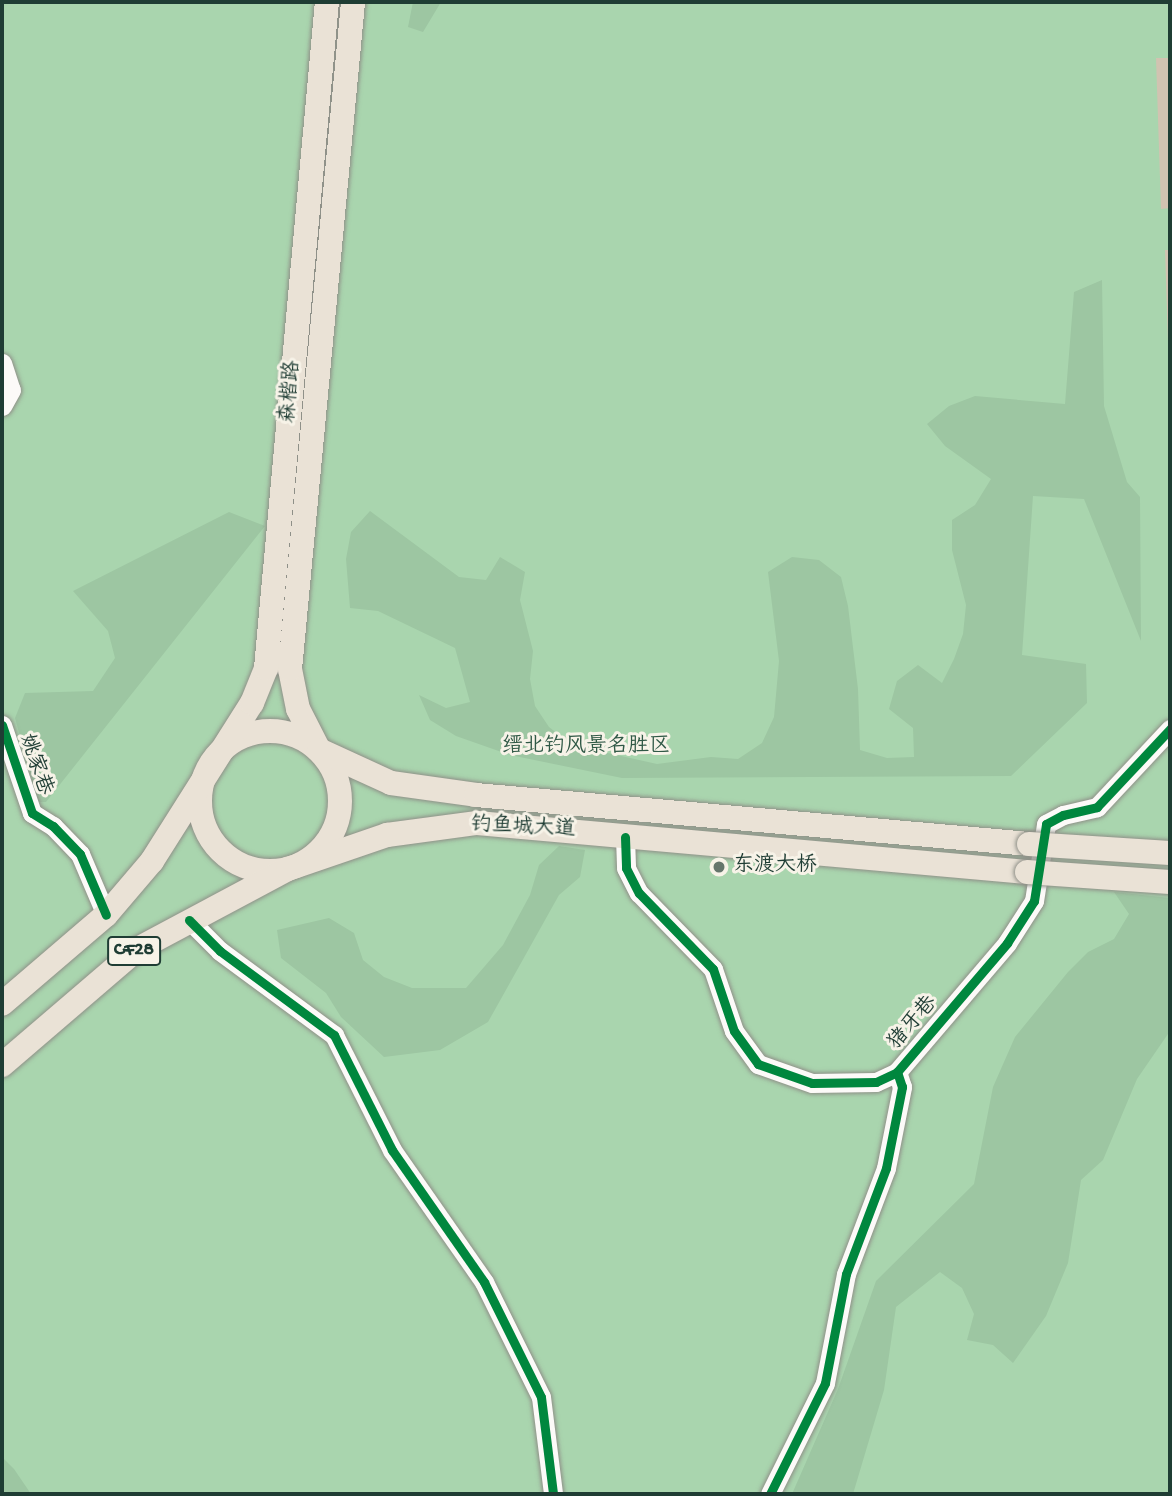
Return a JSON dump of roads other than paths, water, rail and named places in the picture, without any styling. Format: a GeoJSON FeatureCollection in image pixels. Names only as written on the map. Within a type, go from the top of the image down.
{"type":"FeatureCollection","features":[{"type":"Feature","properties":{"kind":"main road","name":"森楷路"},"geometry":{"type":"LineString","coordinates":[[209,767],[252,703],[266,668],[327,2]]}},
{"type":"Feature","properties":{"kind":"main road","name":"森楷路"},"geometry":{"type":"LineString","coordinates":[[318,750],[298,709],[290,669],[353,2]]}},
{"type":"Feature","properties":{"kind":"main road"},"geometry":{"type":"LineString","coordinates":[[278,731],[300,737],[318,750],[332,767],[340,808],[324,847],[288,869],[264,871],[242,865],[222,853],[208,834],[201,812],[201,789],[209,767],[237,739],[256,732],[278,731]]}},
{"type":"Feature","properties":{"kind":"main road","name":"钓鱼城大道"},"geometry":{"type":"LineString","coordinates":[[318,750],[391,783],[476,795],[1028,844],[1170,853]]}},
{"type":"Feature","properties":{"kind":"main road","name":"CF28"},"geometry":{"type":"LineString","coordinates":[[2,1004],[106,915],[152,861],[209,767]]}},
{"type":"Feature","properties":{"kind":"main road","name":"钓鱼城大道"},"geometry":{"type":"LineString","coordinates":[[2,1065],[136,950],[288,869],[387,835],[477,823],[1027,872],[1170,882]]}},
{"type":"Feature","properties":{"kind":"street"},"geometry":{"type":"LineString","coordinates":[[2,363],[11,390],[2,406]]}},
{"type":"Feature","properties":{"kind":"street","name":"姚家巷"},"geometry":{"type":"LineString","coordinates":[[2,725],[32,813],[53,826],[80,855],[106,915]]}},
{"type":"Feature","properties":{"kind":"street","name":"猪牙巷"},"geometry":{"type":"LineString","coordinates":[[770,1494],[825,1383],[846,1274],[886,1168],[902,1087],[897,1072],[1007,943],[1034,901],[1046,824],[1063,815],[1097,807],[1170,729]]}},
{"type":"Feature","properties":{"kind":"street"},"geometry":{"type":"LineString","coordinates":[[625,837],[626,868],[639,893],[713,969],[734,1031],[758,1064],[812,1083],[876,1082],[897,1072]]}},
{"type":"Feature","properties":{"kind":"street"},"geometry":{"type":"LineString","coordinates":[[189,920],[220,951],[334,1035],[392,1150],[484,1282],[541,1397],[552,1494]]}},
{"type":"Feature","properties":{"kind":"place","name":"东渡大桥"},"geometry":{"type":"Point","coordinates":[719,867]}},
{"type":"Feature","properties":{"kind":"park label","name":"缙北钓风景名胜区"},"geometry":{"type":"Point","coordinates":[586,748]}}]}
